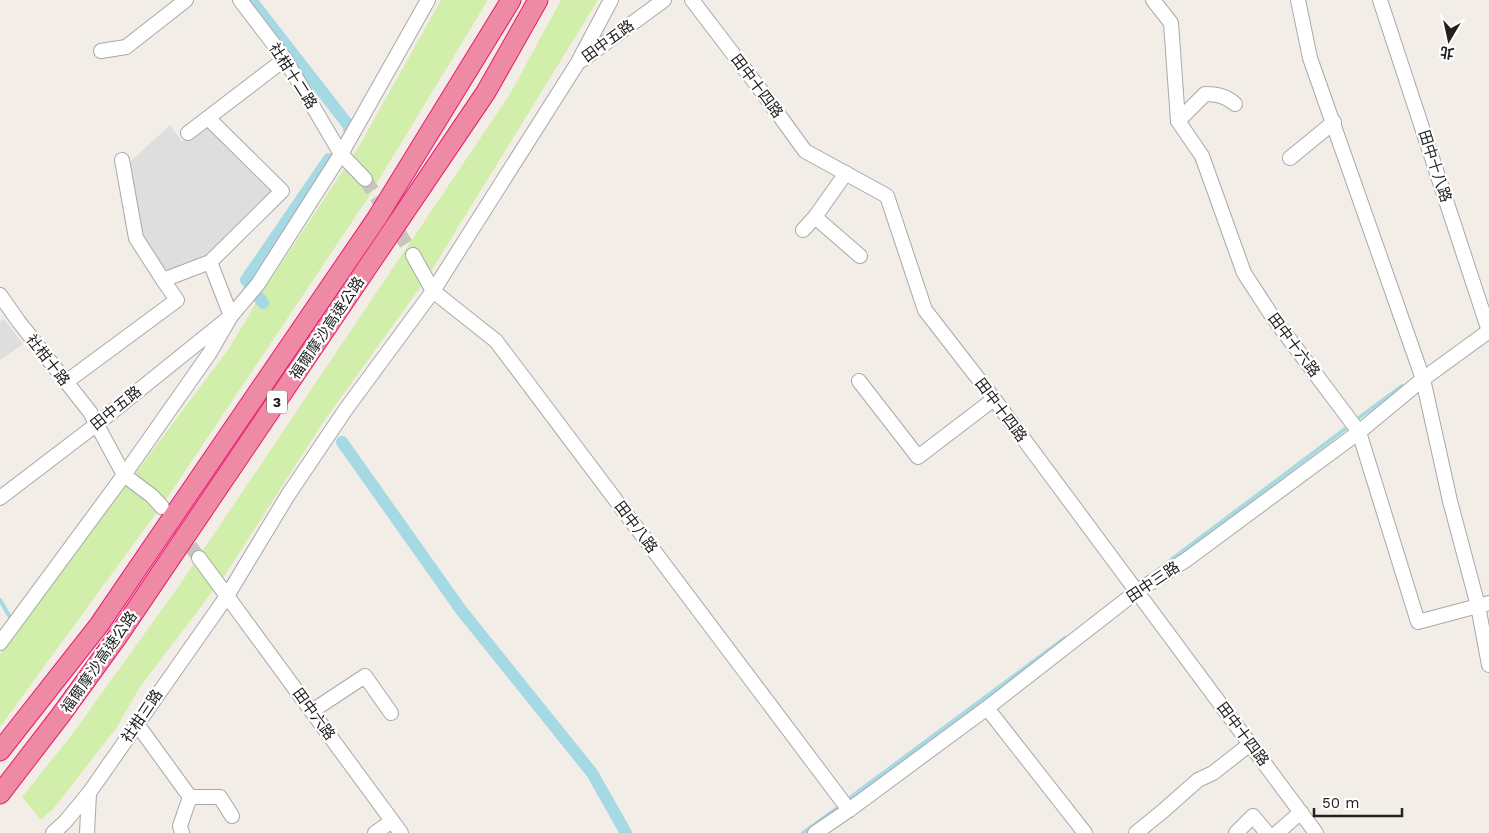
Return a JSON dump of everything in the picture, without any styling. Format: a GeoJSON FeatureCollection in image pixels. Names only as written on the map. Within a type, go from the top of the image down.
{"type":"FeatureCollection","features":[{"type":"Feature","properties":{"kind":"highway","name":"福爾摩沙高速公路"},"geometry":{"type":"LineString","coordinates":[[0,751],[99,625],[371,226],[511,0]]}},
{"type":"Feature","properties":{"kind":"highway","name":"福爾摩沙高速公路"},"geometry":{"type":"LineString","coordinates":[[0,794],[124,628],[486,92],[538,0]]}},
{"type":"Feature","properties":{"kind":"street"},"geometry":{"type":"LineString","coordinates":[[101,50],[126,47],[186,0]]}},
{"type":"Feature","properties":{"kind":"street","name":"社柑十二路"},"geometry":{"type":"LineString","coordinates":[[240,0],[285,60],[341,154]]}},
{"type":"Feature","properties":{"kind":"street"},"geometry":{"type":"LineString","coordinates":[[0,643],[124,475],[209,354],[231,316],[258,284],[341,154],[428,0]]}},
{"type":"Feature","properties":{"kind":"street","name":"社柑三路"},"geometry":{"type":"LineString","coordinates":[[53,833],[65,822],[89,793],[227,596],[288,495],[346,409],[433,291],[578,64],[611,0]]}},
{"type":"Feature","properties":{"kind":"street","name":"田中五路"},"geometry":{"type":"LineString","coordinates":[[578,64],[664,0]]}},
{"type":"Feature","properties":{"kind":"street","name":"田中十四路"},"geometry":{"type":"LineString","coordinates":[[692,0],[764,93],[805,151],[887,196],[925,310],[994,398],[1316,833]]}},
{"type":"Feature","properties":{"kind":"street"},"geometry":{"type":"LineString","coordinates":[[1154,0],[1171,23],[1178,121]]}},
{"type":"Feature","properties":{"kind":"street"},"geometry":{"type":"LineString","coordinates":[[1298,0],[1310,58],[1423,379],[1450,501],[1484,605],[1489,665]]}},
{"type":"Feature","properties":{"kind":"street","name":"田中十八路"},"geometry":{"type":"LineString","coordinates":[[1380,0],[1489,331]]}},
{"type":"Feature","properties":{"kind":"street"},"geometry":{"type":"LineString","coordinates":[[188,133],[285,60]]}},
{"type":"Feature","properties":{"kind":"street"},"geometry":{"type":"LineString","coordinates":[[1178,121],[1205,94],[1217,94],[1230,99],[1235,104]]}},
{"type":"Feature","properties":{"kind":"street"},"geometry":{"type":"LineString","coordinates":[[163,280],[210,262],[282,191],[208,118]]}},
{"type":"Feature","properties":{"kind":"street","name":"田中十六路"},"geometry":{"type":"LineString","coordinates":[[1178,121],[1202,156],[1244,273],[1272,316],[1359,432],[1418,622],[1484,605]]}},
{"type":"Feature","properties":{"kind":"street"},"geometry":{"type":"LineString","coordinates":[[1290,158],[1334,122]]}},
{"type":"Feature","properties":{"kind":"street"},"geometry":{"type":"LineString","coordinates":[[341,154],[365,179]]}},
{"type":"Feature","properties":{"kind":"street"},"geometry":{"type":"LineString","coordinates":[[66,382],[177,300],[136,238],[122,160]]}},
{"type":"Feature","properties":{"kind":"street"},"geometry":{"type":"LineString","coordinates":[[803,230],[815,217],[846,174]]}},
{"type":"Feature","properties":{"kind":"street"},"geometry":{"type":"LineString","coordinates":[[815,217],[860,256]]}},
{"type":"Feature","properties":{"kind":"street","name":"田中八路"},"geometry":{"type":"LineString","coordinates":[[413,255],[433,291],[496,341],[849,810]]}},
{"type":"Feature","properties":{"kind":"street"},"geometry":{"type":"LineString","coordinates":[[210,262],[231,316]]}},
{"type":"Feature","properties":{"kind":"street","name":"社柑十路"},"geometry":{"type":"LineString","coordinates":[[0,295],[97,424],[124,475]]}},
{"type":"Feature","properties":{"kind":"street","name":"田中五路"},"geometry":{"type":"LineString","coordinates":[[0,498],[97,424],[231,316]]}},
{"type":"Feature","properties":{"kind":"street","name":"田中三路"},"geometry":{"type":"LineString","coordinates":[[816,833],[835,827],[849,810],[987,708],[1136,592],[1186,560],[1359,432],[1423,379],[1489,331]]}},
{"type":"Feature","properties":{"kind":"street"},"geometry":{"type":"LineString","coordinates":[[859,381],[918,457],[994,398]]}},
{"type":"Feature","properties":{"kind":"street"},"geometry":{"type":"LineString","coordinates":[[124,475],[152,496],[162,507]]}},
{"type":"Feature","properties":{"kind":"street","name":"田中六路"},"geometry":{"type":"LineString","coordinates":[[199,558],[401,833]]}},
{"type":"Feature","properties":{"kind":"street"},"geometry":{"type":"LineString","coordinates":[[312,712],[365,676],[391,712]]}},
{"type":"Feature","properties":{"kind":"street"},"geometry":{"type":"LineString","coordinates":[[987,708],[1085,833]]}},
{"type":"Feature","properties":{"kind":"street"},"geometry":{"type":"LineString","coordinates":[[137,724],[190,797]]}},
{"type":"Feature","properties":{"kind":"street"},"geometry":{"type":"LineString","coordinates":[[1136,833],[1198,780],[1213,773],[1250,744]]}},
{"type":"Feature","properties":{"kind":"street"},"geometry":{"type":"LineString","coordinates":[[87,833],[89,793]]}},
{"type":"Feature","properties":{"kind":"street"},"geometry":{"type":"LineString","coordinates":[[190,797],[220,797],[232,816]]}},
{"type":"Feature","properties":{"kind":"street"},"geometry":{"type":"LineString","coordinates":[[182,833],[180,826],[190,797]]}},
{"type":"Feature","properties":{"kind":"street"},"geometry":{"type":"LineString","coordinates":[[1277,833],[1301,812]]}},
{"type":"Feature","properties":{"kind":"street"},"geometry":{"type":"LineString","coordinates":[[1236,833],[1253,816],[1267,833]]}},
{"type":"Feature","properties":{"kind":"street"},"geometry":{"type":"LineString","coordinates":[[376,833],[392,821]]}},
{"type":"Feature","properties":{"kind":"shaded area"},"geometry":{"type":"Polygon","coordinates":[[[170,125],[182,142],[206,126],[275,191],[205,255],[168,274],[138,233],[128,164],[170,125]]]}},
{"type":"Feature","properties":{"kind":"shaded area"},"geometry":{"type":"Polygon","coordinates":[[[4,319],[23,344],[0,360],[0,322],[4,319]]]}},
{"type":"Feature","properties":{"kind":"green space"},"geometry":{"type":"Polygon","coordinates":[[[441,0],[488,0],[366,201],[165,501],[0,727],[0,654],[230,347],[265,288],[358,148],[441,0]]]}},
{"type":"Feature","properties":{"kind":"green space"},"geometry":{"type":"Polygon","coordinates":[[[561,0],[598,0],[425,281],[324,421],[225,575],[140,687],[117,727],[54,808],[41,820],[22,797],[74,732],[183,580],[510,94],[561,0]]]}},
{"type":"Feature","properties":{"kind":"waterway"},"geometry":{"type":"LineString","coordinates":[[251,0],[349,126],[349,130]]}},
{"type":"Feature","properties":{"kind":"waterway"},"geometry":{"type":"LineString","coordinates":[[263,303],[246,280],[329,159]]}},
{"type":"Feature","properties":{"kind":"waterway"},"geometry":{"type":"LineString","coordinates":[[1360,417],[1402,386]]}},
{"type":"Feature","properties":{"kind":"waterway"},"geometry":{"type":"LineString","coordinates":[[1155,572],[1345,429]]}},
{"type":"Feature","properties":{"kind":"waterway"},"geometry":{"type":"LineString","coordinates":[[342,442],[461,610],[592,773],[626,833]]}},
{"type":"Feature","properties":{"kind":"waterway"},"geometry":{"type":"LineString","coordinates":[[0,600],[11,619]]}},
{"type":"Feature","properties":{"kind":"waterway"},"geometry":{"type":"LineString","coordinates":[[851,797],[1065,638]]}},
{"type":"Feature","properties":{"kind":"waterway"},"geometry":{"type":"LineString","coordinates":[[803,833],[836,809]]}},
{"type":"Feature","properties":{"kind":"tunnel"},"geometry":{"type":"LineString","coordinates":[[365,179],[413,255]]}},
{"type":"Feature","properties":{"kind":"tunnel"},"geometry":{"type":"LineString","coordinates":[[166,512],[199,558]]}}]}
